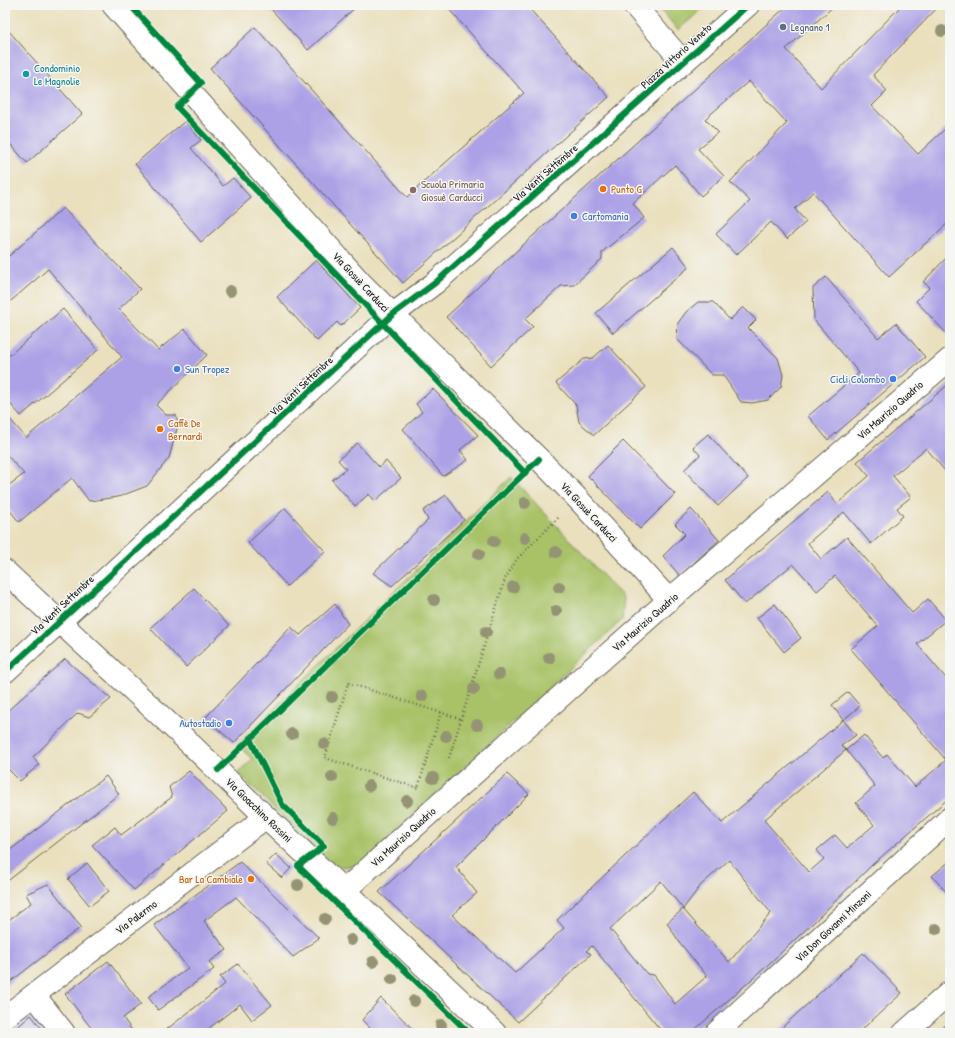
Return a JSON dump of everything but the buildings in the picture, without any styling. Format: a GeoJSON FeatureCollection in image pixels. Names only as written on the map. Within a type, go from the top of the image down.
{"type":"FeatureCollection","features":[{"type":"Feature","properties":{"kind":"street","name":"Via Giosuè Carducci"},"geometry":{"type":"LineString","coordinates":[[113,5],[361,283],[540,459],[578,498],[670,600]]}},
{"type":"Feature","properties":{"kind":"street","name":"Piazza Vittorio Veneto"},"geometry":{"type":"LineString","coordinates":[[634,5],[683,62]]}},
{"type":"Feature","properties":{"kind":"street","name":"Piazza Vittorio Veneto"},"geometry":{"type":"LineString","coordinates":[[617,123],[748,5]]}},
{"type":"Feature","properties":{"kind":"street","name":"Via Venti Settembre"},"geometry":{"type":"LineString","coordinates":[[5,672],[392,314],[435,283],[617,123]]}},
{"type":"Feature","properties":{"kind":"street","name":"Via Maurizio Quadrio"},"geometry":{"type":"LineString","coordinates":[[345,890],[670,600],[950,359]]}},
{"type":"Feature","properties":{"kind":"street","name":"Via Gioacchino Rossini"},"geometry":{"type":"LineString","coordinates":[[5,571],[172,726],[266,817],[495,1033]]}},
{"type":"Feature","properties":{"kind":"street","name":"Via Palermo"},"geometry":{"type":"LineString","coordinates":[[5,1017],[266,817]]}},
{"type":"Feature","properties":{"kind":"street","name":"Via Don Giovanni Minzoni"},"geometry":{"type":"LineString","coordinates":[[716,1033],[950,818]]}},
{"type":"Feature","properties":{"kind":"street"},"geometry":{"type":"LineString","coordinates":[[904,1033],[950,992]]}},
{"type":"Feature","properties":{"kind":"street"},"geometry":{"type":"LineString","coordinates":[[34,995],[64,1033]]}},
{"type":"Feature","properties":{"kind":"path"},"geometry":{"type":"LineString","coordinates":[[448,761],[505,579],[517,559],[578,498]]}},
{"type":"Feature","properties":{"kind":"path"},"geometry":{"type":"LineString","coordinates":[[442,712],[418,788],[325,758],[348,683],[442,712],[461,719]]}},
{"type":"Feature","properties":{"kind":"green space"},"geometry":{"type":"Polygon","coordinates":[[[657,5],[707,5],[678,30],[657,5]]]}},
{"type":"Feature","properties":{"kind":"green space"},"geometry":{"type":"Polygon","coordinates":[[[511,477],[624,598],[622,620],[359,866],[334,867],[238,773],[252,759],[237,745],[511,477]]]}},
{"type":"Feature","properties":{"kind":"cycle path"},"geometry":{"type":"LineString","coordinates":[[130,5],[201,83],[177,107],[525,473]]}},
{"type":"Feature","properties":{"kind":"cycle path"},"geometry":{"type":"LineString","coordinates":[[5,672],[392,315],[435,283],[748,5]]}},
{"type":"Feature","properties":{"kind":"cycle path"},"geometry":{"type":"LineString","coordinates":[[218,770],[539,459]]}},
{"type":"Feature","properties":{"kind":"cycle path"},"geometry":{"type":"LineString","coordinates":[[250,739],[282,804],[324,846],[298,866],[469,1033]]}},
{"type":"Feature","properties":{"kind":"place","name":"Legnano 1"},"geometry":{"type":"Point","coordinates":[783,27]}},
{"type":"Feature","properties":{"kind":"place","name":"Condominio Le Magnolie"},"geometry":{"type":"Point","coordinates":[26,74]}},
{"type":"Feature","properties":{"kind":"place","name":"Punto G"},"geometry":{"type":"Point","coordinates":[603,189]}},
{"type":"Feature","properties":{"kind":"place","name":"Scuola Primaria Giosuè Carducci"},"geometry":{"type":"Point","coordinates":[413,190]}},
{"type":"Feature","properties":{"kind":"place","name":"Cartomania"},"geometry":{"type":"Point","coordinates":[574,216]}},
{"type":"Feature","properties":{"kind":"place","name":"Sun Tropez"},"geometry":{"type":"Point","coordinates":[177,369]}},
{"type":"Feature","properties":{"kind":"place","name":"Cicli Colombo"},"geometry":{"type":"Point","coordinates":[893,379]}},
{"type":"Feature","properties":{"kind":"place","name":"Caffè De Bernardi"},"geometry":{"type":"Point","coordinates":[160,429]}},
{"type":"Feature","properties":{"kind":"place","name":"Autostadio"},"geometry":{"type":"Point","coordinates":[229,723]}},
{"type":"Feature","properties":{"kind":"place","name":"Bar La Cambiale"},"geometry":{"type":"Point","coordinates":[251,879]}}]}
